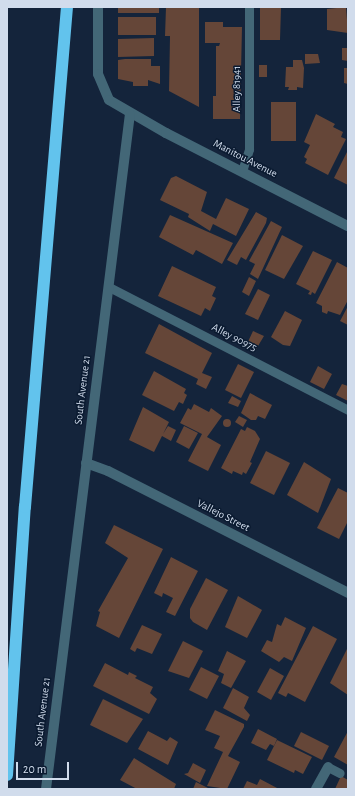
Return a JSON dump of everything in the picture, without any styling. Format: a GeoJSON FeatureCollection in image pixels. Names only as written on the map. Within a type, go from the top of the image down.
{"type":"FeatureCollection","features":[{"type":"Feature","properties":{"kind":"highway"},"geometry":{"type":"LineString","coordinates":[[7,775],[26,499],[67,7]]}},
{"type":"Feature","properties":{"kind":"street"},"geometry":{"type":"LineString","coordinates":[[98,7],[100,82],[109,100],[130,114]]}},
{"type":"Feature","properties":{"kind":"street","name":"Manitou Avenue"},"geometry":{"type":"LineString","coordinates":[[130,114],[348,226]]}},
{"type":"Feature","properties":{"kind":"street","name":"South Avenue 21"},"geometry":{"type":"LineString","coordinates":[[46,789],[130,114]]}},
{"type":"Feature","properties":{"kind":"street","name":"Vallejo Street"},"geometry":{"type":"LineString","coordinates":[[86,463],[108,471],[348,593]]}},
{"type":"Feature","properties":{"kind":"street"},"geometry":{"type":"LineString","coordinates":[[316,789],[328,767]]}},
{"type":"Feature","properties":{"kind":"lane","name":"Alley 81941"},"geometry":{"type":"LineString","coordinates":[[242,171],[249,149],[249,7]]}},
{"type":"Feature","properties":{"kind":"lane","name":"Alley 90975"},"geometry":{"type":"LineString","coordinates":[[109,288],[348,410]]}},
{"type":"Feature","properties":{"kind":"lane"},"geometry":{"type":"LineString","coordinates":[[328,767],[340,773]]}},
{"type":"Feature","properties":{"kind":"building"},"geometry":{"type":"Polygon","coordinates":[[[118,7],[159,7],[159,13],[118,13],[118,7]]]}},
{"type":"Feature","properties":{"kind":"building"},"geometry":{"type":"Polygon","coordinates":[[[166,7],[199,7],[199,107],[169,91],[170,36],[165,36],[166,7]]]}},
{"type":"Feature","properties":{"kind":"building"},"geometry":{"type":"Polygon","coordinates":[[[260,7],[281,7],[280,40],[260,40],[260,7]]]}},
{"type":"Feature","properties":{"kind":"building"},"geometry":{"type":"Polygon","coordinates":[[[346,7],[348,33],[327,30],[327,9],[346,7]]]}},
{"type":"Feature","properties":{"kind":"building"},"geometry":{"type":"Polygon","coordinates":[[[118,17],[156,17],[156,35],[118,35],[118,17]]]}},
{"type":"Feature","properties":{"kind":"building"},"geometry":{"type":"Polygon","coordinates":[[[205,22],[223,22],[223,27],[242,27],[240,119],[213,119],[213,96],[216,96],[216,46],[219,46],[220,43],[205,43],[205,22]]]}},
{"type":"Feature","properties":{"kind":"building"},"geometry":{"type":"Polygon","coordinates":[[[154,38],[154,56],[118,57],[118,39],[154,38]]]}},
{"type":"Feature","properties":{"kind":"building"},"geometry":{"type":"Polygon","coordinates":[[[342,48],[348,48],[348,61],[342,60],[342,48]]]}},
{"type":"Feature","properties":{"kind":"building"},"geometry":{"type":"Polygon","coordinates":[[[305,54],[318,54],[320,63],[305,64],[305,54]]]}},
{"type":"Feature","properties":{"kind":"building"},"geometry":{"type":"Polygon","coordinates":[[[151,59],[151,66],[160,66],[160,84],[148,80],[148,86],[133,86],[133,82],[118,79],[118,60],[151,59]]]}},
{"type":"Feature","properties":{"kind":"building"},"geometry":{"type":"Polygon","coordinates":[[[293,60],[302,60],[304,68],[303,88],[297,87],[297,90],[288,90],[289,87],[285,87],[286,67],[293,67],[293,60]]]}},
{"type":"Feature","properties":{"kind":"building"},"geometry":{"type":"Polygon","coordinates":[[[259,65],[267,65],[267,77],[259,77],[259,65]]]}},
{"type":"Feature","properties":{"kind":"building"},"geometry":{"type":"Polygon","coordinates":[[[344,68],[348,68],[348,84],[344,83],[344,68]]]}},
{"type":"Feature","properties":{"kind":"building"},"geometry":{"type":"Polygon","coordinates":[[[271,102],[296,102],[296,141],[271,141],[271,102]]]}},
{"type":"Feature","properties":{"kind":"building"},"geometry":{"type":"Polygon","coordinates":[[[316,114],[335,124],[333,127],[343,132],[341,137],[346,139],[328,175],[305,163],[307,159],[304,157],[310,145],[304,142],[316,114]]]}},
{"type":"Feature","properties":{"kind":"building"},"geometry":{"type":"Polygon","coordinates":[[[348,150],[348,185],[334,178],[348,150]]]}},
{"type":"Feature","properties":{"kind":"building"},"geometry":{"type":"Polygon","coordinates":[[[176,176],[207,192],[201,211],[216,219],[226,198],[249,209],[236,236],[213,224],[210,231],[188,217],[189,214],[160,200],[171,178],[176,176]]]}},
{"type":"Feature","properties":{"kind":"building"},"geometry":{"type":"Polygon","coordinates":[[[256,212],[267,218],[266,223],[246,260],[241,257],[237,265],[227,260],[256,212]]]}},
{"type":"Feature","properties":{"kind":"building"},"geometry":{"type":"Polygon","coordinates":[[[170,215],[233,243],[222,264],[196,250],[193,255],[159,237],[170,215]]]}},
{"type":"Feature","properties":{"kind":"building"},"geometry":{"type":"Polygon","coordinates":[[[271,221],[282,227],[258,279],[250,274],[255,264],[249,261],[271,221]]]}},
{"type":"Feature","properties":{"kind":"building"},"geometry":{"type":"Polygon","coordinates":[[[282,235],[303,246],[284,279],[265,270],[282,235]]]}},
{"type":"Feature","properties":{"kind":"building"},"geometry":{"type":"Polygon","coordinates":[[[313,251],[332,260],[315,294],[312,292],[311,295],[308,294],[310,291],[296,284],[313,251]]]}},
{"type":"Feature","properties":{"kind":"building"},"geometry":{"type":"Polygon","coordinates":[[[337,262],[348,268],[348,300],[340,315],[328,311],[327,314],[322,312],[322,306],[316,303],[337,262]]]}},
{"type":"Feature","properties":{"kind":"building"},"geometry":{"type":"Polygon","coordinates":[[[172,266],[216,287],[212,296],[216,298],[210,311],[205,308],[201,316],[158,296],[172,266]]]}},
{"type":"Feature","properties":{"kind":"building"},"geometry":{"type":"Polygon","coordinates":[[[249,277],[256,281],[249,296],[242,292],[249,277]]]}},
{"type":"Feature","properties":{"kind":"building"},"geometry":{"type":"Polygon","coordinates":[[[258,289],[270,295],[258,320],[245,314],[258,289]]]}},
{"type":"Feature","properties":{"kind":"building"},"geometry":{"type":"Polygon","coordinates":[[[348,306],[348,325],[340,321],[348,306]]]}},
{"type":"Feature","properties":{"kind":"building"},"geometry":{"type":"Polygon","coordinates":[[[285,311],[302,320],[290,346],[283,345],[271,337],[285,311]]]}},
{"type":"Feature","properties":{"kind":"building"},"geometry":{"type":"Polygon","coordinates":[[[159,324],[212,353],[202,373],[212,377],[206,389],[196,384],[198,379],[145,353],[159,324]]]}},
{"type":"Feature","properties":{"kind":"building"},"geometry":{"type":"Polygon","coordinates":[[[253,331],[264,336],[255,351],[246,346],[253,331]]]}},
{"type":"Feature","properties":{"kind":"building"},"geometry":{"type":"Polygon","coordinates":[[[238,364],[254,372],[241,398],[225,390],[238,364]]]}},
{"type":"Feature","properties":{"kind":"building"},"geometry":{"type":"Polygon","coordinates":[[[318,366],[332,374],[324,389],[310,382],[318,366]]]}},
{"type":"Feature","properties":{"kind":"building"},"geometry":{"type":"Polygon","coordinates":[[[154,371],[186,389],[184,393],[187,395],[183,404],[179,402],[174,411],[142,395],[154,371]]]}},
{"type":"Feature","properties":{"kind":"building"},"geometry":{"type":"Polygon","coordinates":[[[342,384],[348,386],[348,401],[336,395],[342,384]]]}},
{"type":"Feature","properties":{"kind":"building"},"geometry":{"type":"Polygon","coordinates":[[[250,393],[272,405],[265,419],[258,416],[256,420],[251,420],[241,413],[250,393]]]}},
{"type":"Feature","properties":{"kind":"building"},"geometry":{"type":"Polygon","coordinates":[[[232,396],[241,401],[238,407],[228,403],[232,396]]]}},
{"type":"Feature","properties":{"kind":"building"},"geometry":{"type":"Polygon","coordinates":[[[194,404],[209,412],[211,408],[222,416],[207,437],[221,445],[208,471],[188,461],[202,434],[180,423],[188,408],[191,410],[194,404]]]}},
{"type":"Feature","properties":{"kind":"building"},"geometry":{"type":"Polygon","coordinates":[[[143,407],[169,422],[163,434],[168,426],[176,430],[171,441],[162,436],[154,452],[129,440],[143,407]]]}},
{"type":"Feature","properties":{"kind":"building"},"geometry":{"type":"Polygon","coordinates":[[[239,416],[247,420],[243,427],[235,422],[239,416]]]}},
{"type":"Feature","properties":{"kind":"building"},"geometry":{"type":"Polygon","coordinates":[[[225,419],[229,419],[231,423],[229,427],[225,427],[223,425],[223,421],[225,419]]]}},
{"type":"Feature","properties":{"kind":"building"},"geometry":{"type":"Polygon","coordinates":[[[184,426],[198,433],[189,449],[176,442],[184,426]]]}},
{"type":"Feature","properties":{"kind":"building"},"geometry":{"type":"Polygon","coordinates":[[[247,427],[255,431],[260,439],[250,462],[252,463],[246,474],[243,472],[242,475],[233,471],[232,474],[221,468],[241,429],[245,431],[247,427]]]}},
{"type":"Feature","properties":{"kind":"building"},"geometry":{"type":"Polygon","coordinates":[[[266,451],[290,463],[274,495],[250,483],[266,451]]]}},
{"type":"Feature","properties":{"kind":"building"},"geometry":{"type":"Polygon","coordinates":[[[304,462],[331,479],[318,513],[287,495],[304,462]]]}},
{"type":"Feature","properties":{"kind":"building"},"geometry":{"type":"Polygon","coordinates":[[[338,488],[348,493],[348,521],[339,539],[317,528],[338,488]]]}},
{"type":"Feature","properties":{"kind":"building"},"geometry":{"type":"Polygon","coordinates":[[[114,525],[163,549],[119,638],[96,626],[100,612],[98,611],[128,558],[105,543],[114,525]]]}},
{"type":"Feature","properties":{"kind":"building"},"geometry":{"type":"Polygon","coordinates":[[[171,557],[198,571],[175,616],[166,612],[173,598],[163,593],[162,597],[154,593],[171,557]]]}},
{"type":"Feature","properties":{"kind":"building"},"geometry":{"type":"Polygon","coordinates":[[[206,578],[228,590],[207,630],[193,622],[190,618],[190,609],[206,578]]]}},
{"type":"Feature","properties":{"kind":"building"},"geometry":{"type":"Polygon","coordinates":[[[238,596],[262,610],[247,638],[225,627],[238,596]]]}},
{"type":"Feature","properties":{"kind":"building"},"geometry":{"type":"Polygon","coordinates":[[[285,617],[306,628],[292,661],[284,657],[279,662],[261,651],[267,640],[272,642],[277,624],[281,626],[285,617]]]}},
{"type":"Feature","properties":{"kind":"building"},"geometry":{"type":"Polygon","coordinates":[[[142,625],[162,634],[152,654],[137,648],[135,652],[130,649],[142,625]]]}},
{"type":"Feature","properties":{"kind":"building"},"geometry":{"type":"Polygon","coordinates":[[[313,626],[337,639],[305,702],[288,693],[286,697],[278,693],[313,626]]]}},
{"type":"Feature","properties":{"kind":"building"},"geometry":{"type":"Polygon","coordinates":[[[183,641],[203,651],[189,678],[168,671],[183,641]]]}},
{"type":"Feature","properties":{"kind":"building"},"geometry":{"type":"Polygon","coordinates":[[[348,647],[348,695],[330,683],[348,647]]]}},
{"type":"Feature","properties":{"kind":"building"},"geometry":{"type":"Polygon","coordinates":[[[227,651],[246,661],[231,688],[221,683],[224,674],[218,671],[227,651]]]}},
{"type":"Feature","properties":{"kind":"building"},"geometry":{"type":"Polygon","coordinates":[[[105,663],[128,675],[129,672],[137,676],[135,678],[153,687],[150,693],[157,699],[149,714],[93,686],[105,663]]]}},
{"type":"Feature","properties":{"kind":"building"},"geometry":{"type":"Polygon","coordinates":[[[201,667],[219,676],[207,699],[189,690],[201,667]]]}},
{"type":"Feature","properties":{"kind":"building"},"geometry":{"type":"Polygon","coordinates":[[[270,668],[284,676],[271,700],[257,692],[270,668]]]}},
{"type":"Feature","properties":{"kind":"building"},"geometry":{"type":"Polygon","coordinates":[[[233,688],[249,697],[244,708],[250,715],[247,721],[223,708],[233,688]]]}},
{"type":"Feature","properties":{"kind":"building"},"geometry":{"type":"Polygon","coordinates":[[[103,699],[143,719],[127,743],[90,725],[103,699]]]}},
{"type":"Feature","properties":{"kind":"building"},"geometry":{"type":"Polygon","coordinates":[[[215,710],[244,724],[244,727],[228,756],[240,762],[227,789],[207,786],[223,752],[214,748],[220,736],[205,730],[215,710]]]}},
{"type":"Feature","properties":{"kind":"building"},"geometry":{"type":"Polygon","coordinates":[[[258,729],[277,739],[274,746],[270,744],[266,750],[251,743],[258,729]]]}},
{"type":"Feature","properties":{"kind":"building"},"geometry":{"type":"Polygon","coordinates":[[[148,731],[167,741],[170,737],[178,742],[168,765],[138,749],[148,731]]]}},
{"type":"Feature","properties":{"kind":"building"},"geometry":{"type":"Polygon","coordinates":[[[348,731],[348,765],[334,757],[348,731]]]}},
{"type":"Feature","properties":{"kind":"building"},"geometry":{"type":"Polygon","coordinates":[[[301,732],[329,746],[322,760],[294,746],[301,732]]]}},
{"type":"Feature","properties":{"kind":"building"},"geometry":{"type":"Polygon","coordinates":[[[277,740],[312,757],[303,774],[295,770],[294,773],[267,760],[277,740]]]}},
{"type":"Feature","properties":{"kind":"building"},"geometry":{"type":"Polygon","coordinates":[[[134,758],[176,784],[174,789],[137,789],[120,780],[134,758]]]}},
{"type":"Feature","properties":{"kind":"building"},"geometry":{"type":"Polygon","coordinates":[[[193,763],[206,770],[200,783],[184,774],[188,773],[193,763]]]}},
{"type":"Feature","properties":{"kind":"building"},"geometry":{"type":"Polygon","coordinates":[[[341,776],[348,780],[348,789],[335,789],[341,776]]]}},
{"type":"Feature","properties":{"kind":"building"},"geometry":{"type":"Polygon","coordinates":[[[260,779],[279,789],[243,789],[247,781],[257,785],[260,779]]]}},
{"type":"Feature","properties":{"kind":"building"},"geometry":{"type":"Polygon","coordinates":[[[196,782],[210,789],[193,789],[196,782]]]}}]}
